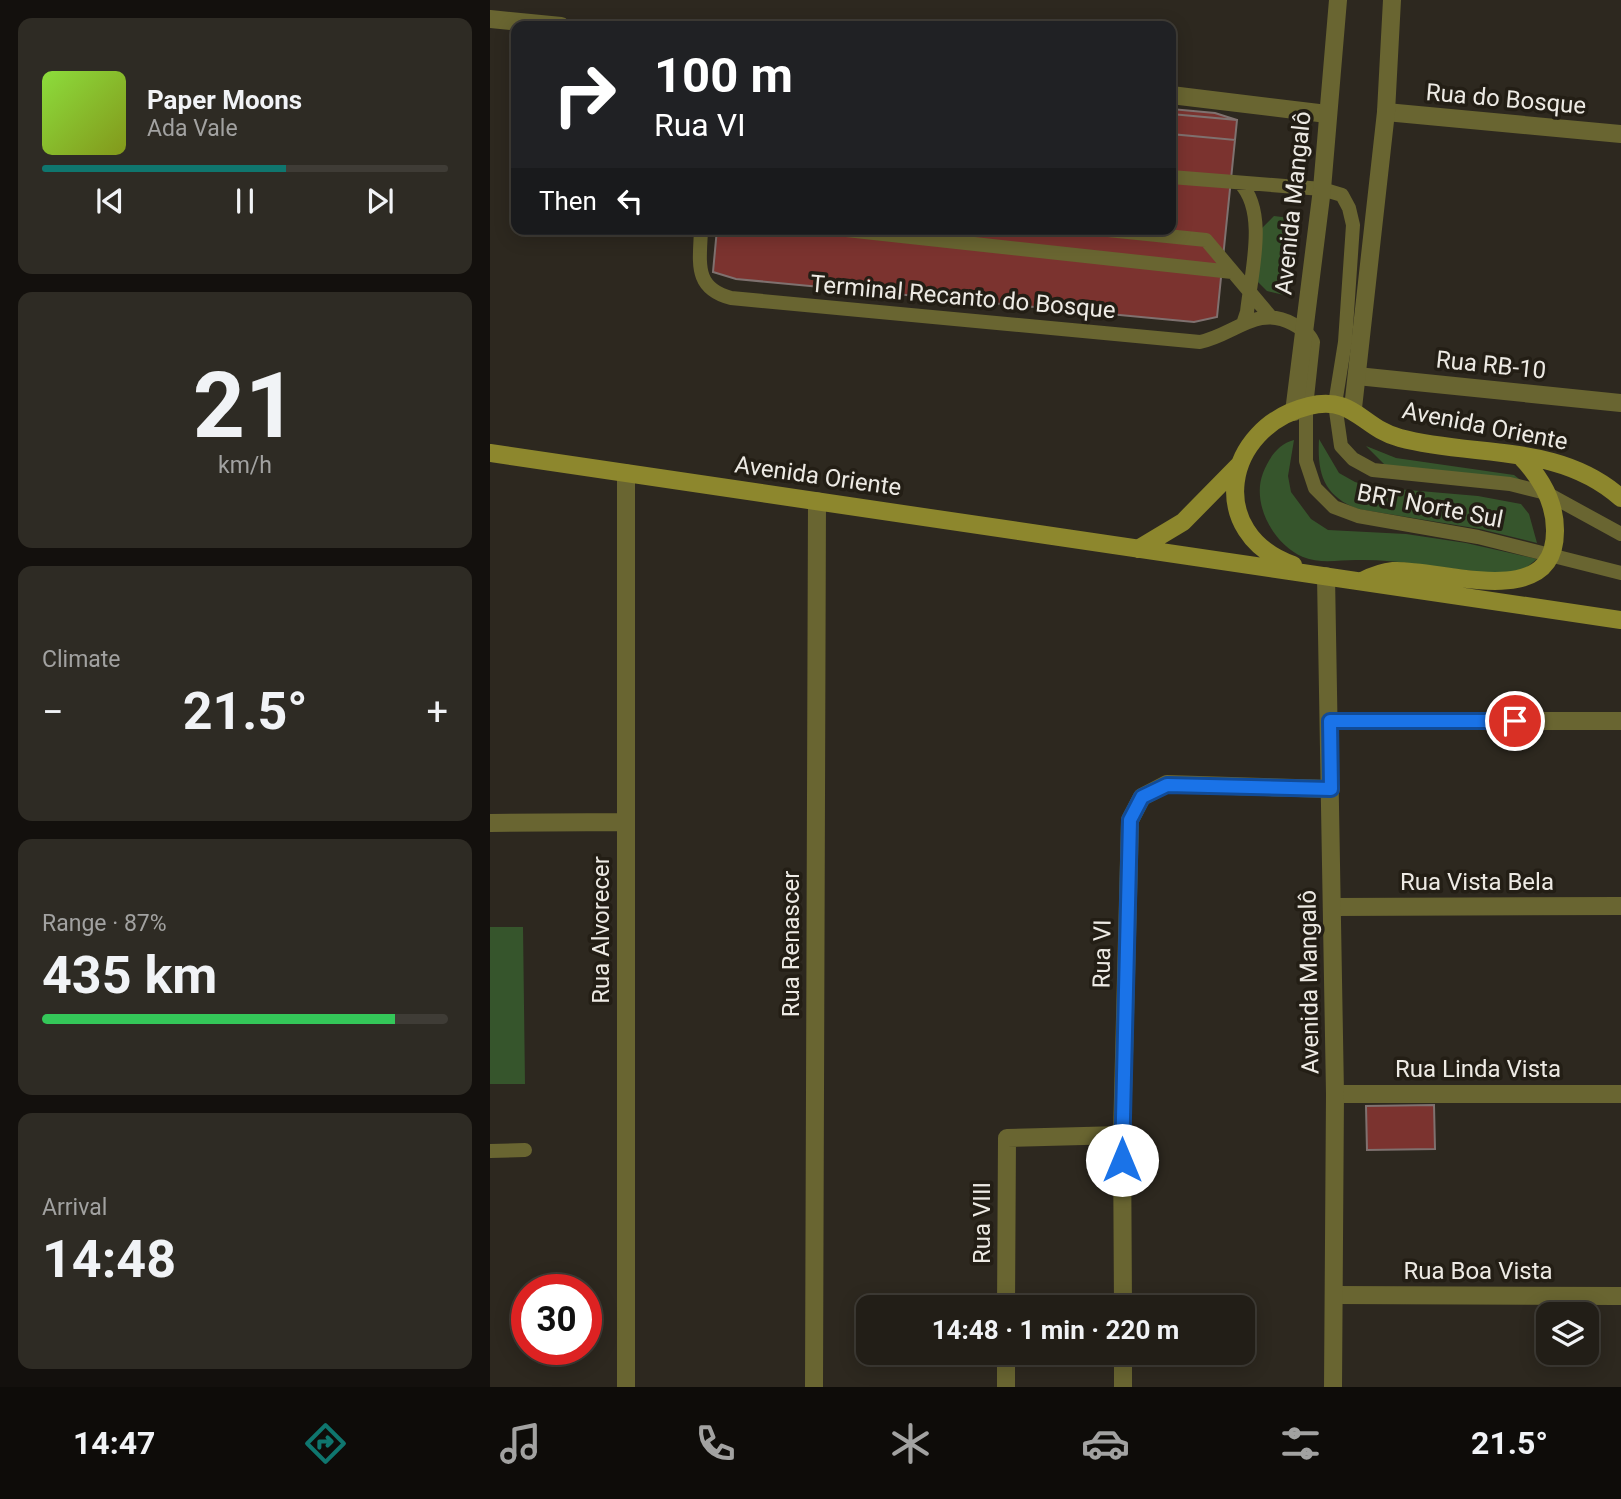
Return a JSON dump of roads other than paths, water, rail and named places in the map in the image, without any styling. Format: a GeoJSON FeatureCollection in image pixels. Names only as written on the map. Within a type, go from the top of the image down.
{"type":"FeatureCollection","features":[{"type":"Feature","properties":{"kind":"main road","name":"Avenida Oriente"},"geometry":{"type":"LineString","coordinates":[[1138,549],[1183,522],[1239,465],[1254,439],[1265,428],[1300,409],[1344,406],[1399,438],[1519,455],[1568,465],[1600,482],[1621,498]]}},
{"type":"Feature","properties":{"kind":"main road","name":"Avenida Oriente"},"geometry":{"type":"LineString","coordinates":[[490,453],[1621,620]]}},
{"type":"Feature","properties":{"kind":"main road"},"geometry":{"type":"LineString","coordinates":[[1360,582],[1394,571],[1510,581],[1538,570],[1551,556],[1555,526],[1546,493],[1519,455]]}},
{"type":"Feature","properties":{"kind":"main road","name":"Avenida Oriente"},"geometry":{"type":"LineString","coordinates":[[1239,465],[1235,480],[1237,510],[1251,538],[1274,558],[1326,576]]}},
{"type":"Feature","properties":{"kind":"street","name":"Avenida Mangalô"},"geometry":{"type":"LineString","coordinates":[[1300,409],[1304,330],[1322,189],[1338,0]]}},
{"type":"Feature","properties":{"kind":"street"},"geometry":{"type":"LineString","coordinates":[[1344,406],[1357,376],[1386,112],[1392,0]]}},
{"type":"Feature","properties":{"kind":"street"},"geometry":{"type":"LineString","coordinates":[[490,19],[511,21]]}},
{"type":"Feature","properties":{"kind":"street"},"geometry":{"type":"LineString","coordinates":[[1176,96],[1327,114]]}},
{"type":"Feature","properties":{"kind":"street","name":"Rua do Bosque"},"geometry":{"type":"LineString","coordinates":[[1386,112],[1621,134]]}},
{"type":"Feature","properties":{"kind":"street","name":"Rua RB-10"},"geometry":{"type":"LineString","coordinates":[[1357,376],[1621,403]]}},
{"type":"Feature","properties":{"kind":"street","name":"Rua Alvorecer"},"geometry":{"type":"LineString","coordinates":[[626,473],[626,1387]]}},
{"type":"Feature","properties":{"kind":"street","name":"Rua Renascer"},"geometry":{"type":"LineString","coordinates":[[814,1387],[817,501]]}},
{"type":"Feature","properties":{"kind":"street","name":"Avenida Mangalô"},"geometry":{"type":"LineString","coordinates":[[1326,576],[1335,1094],[1333,1387]]}},
{"type":"Feature","properties":{"kind":"street"},"geometry":{"type":"LineString","coordinates":[[1330,721],[1621,721]]}},
{"type":"Feature","properties":{"kind":"street","name":"Rua VI"},"geometry":{"type":"LineString","coordinates":[[1123,1295],[1122,1135],[1130,820],[1142,797],[1167,785],[1331,789]]}},
{"type":"Feature","properties":{"kind":"street"},"geometry":{"type":"LineString","coordinates":[[490,823],[626,822]]}},
{"type":"Feature","properties":{"kind":"street","name":"Rua Vista Bela"},"geometry":{"type":"LineString","coordinates":[[1333,907],[1621,905]]}},
{"type":"Feature","properties":{"kind":"street","name":"Rua Linda Vista"},"geometry":{"type":"LineString","coordinates":[[1335,1094],[1621,1094]]}},
{"type":"Feature","properties":{"kind":"street","name":"Rua VIII"},"geometry":{"type":"LineString","coordinates":[[1006,1295],[1007,1138],[1122,1135]]}},
{"type":"Feature","properties":{"kind":"street","name":"Rua Boa Vista"},"geometry":{"type":"LineString","coordinates":[[1335,1295],[1621,1296]]}},
{"type":"Feature","properties":{"kind":"street"},"geometry":{"type":"LineString","coordinates":[[1006,1365],[1006,1387]]}},
{"type":"Feature","properties":{"kind":"street"},"geometry":{"type":"LineString","coordinates":[[1123,1365],[1123,1387]]}},
{"type":"Feature","properties":{"kind":"lane"},"geometry":{"type":"LineString","coordinates":[[1176,177],[1322,189]]}},
{"type":"Feature","properties":{"kind":"lane"},"geometry":{"type":"LineString","coordinates":[[1240,183],[1249,192],[1257,215],[1243,324]]}},
{"type":"Feature","properties":{"kind":"lane","name":"BRT Norte Sul"},"geometry":{"type":"LineString","coordinates":[[1322,189],[1342,195],[1353,225],[1341,446],[1362,465],[1384,472],[1510,484],[1546,493],[1621,534]]}},
{"type":"Feature","properties":{"kind":"lane","name":"Terminal Recanto do Bosque"},"geometry":{"type":"LineString","coordinates":[[701,235],[699,267],[705,284],[715,294],[731,298],[1200,342],[1224,335],[1255,317],[1270,316]]}},
{"type":"Feature","properties":{"kind":"lane","name":"Terminal Recanto do Bosque"},"geometry":{"type":"LineString","coordinates":[[892,235],[1232,272]]}},
{"type":"Feature","properties":{"kind":"lane"},"geometry":{"type":"LineString","coordinates":[[1157,235],[1206,240],[1270,316],[1284,319],[1304,330]]}},
{"type":"Feature","properties":{"kind":"lane","name":"BRT Norte Sul"},"geometry":{"type":"LineString","coordinates":[[1300,409],[1309,475],[1315,488],[1334,507],[1358,516],[1467,535],[1621,573]]}},
{"type":"Feature","properties":{"kind":"lane"},"geometry":{"type":"LineString","coordinates":[[490,1152],[525,1150]]}}]}
